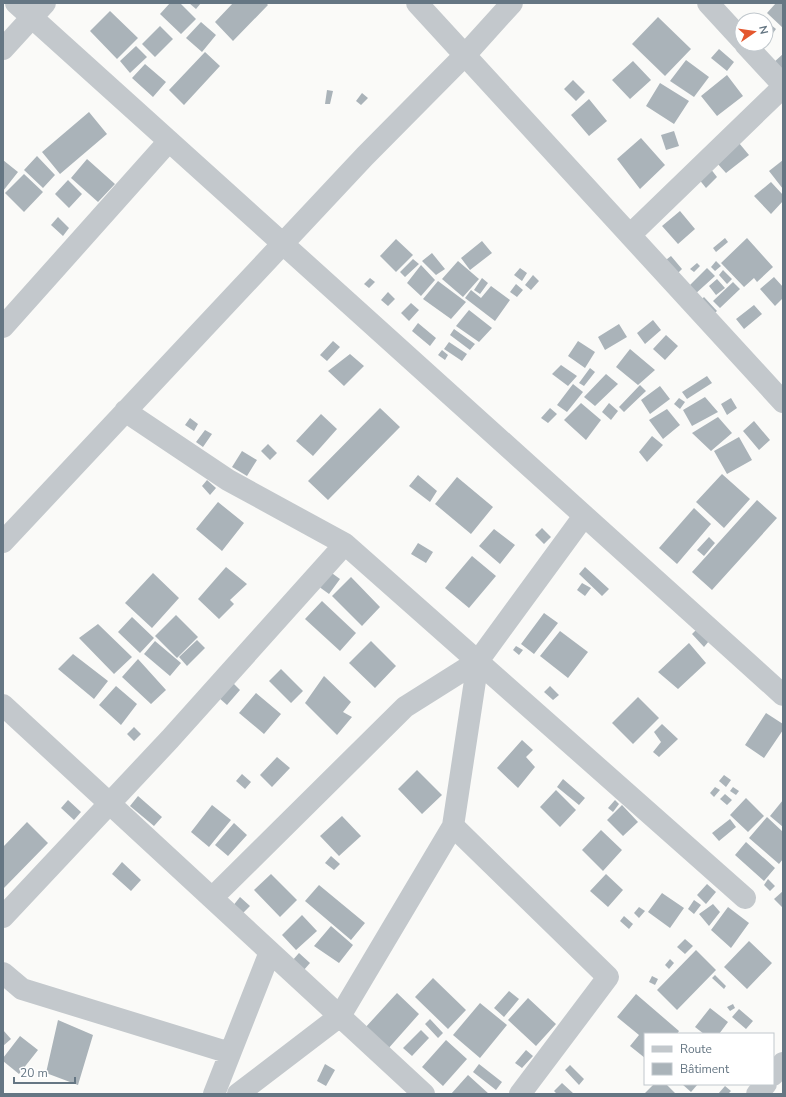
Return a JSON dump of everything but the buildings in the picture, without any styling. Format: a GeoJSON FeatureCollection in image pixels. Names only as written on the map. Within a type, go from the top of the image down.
{"type":"FeatureCollection","features":[{"type":"Feature","properties":{"kind":"street"},"geometry":{"type":"LineString","coordinates":[[16,3],[39,10],[169,141],[783,695]]}},
{"type":"Feature","properties":{"kind":"street"},"geometry":{"type":"LineString","coordinates":[[417,3],[783,402]]}},
{"type":"Feature","properties":{"kind":"street"},"geometry":{"type":"LineString","coordinates":[[3,542],[365,156],[512,3]]}},
{"type":"Feature","properties":{"kind":"street"},"geometry":{"type":"LineString","coordinates":[[708,3],[734,31]]}},
{"type":"Feature","properties":{"kind":"street"},"geometry":{"type":"LineString","coordinates":[[3,49],[39,10]]}},
{"type":"Feature","properties":{"kind":"street"},"geometry":{"type":"LineString","coordinates":[[630,235],[783,86],[753,52]]}},
{"type":"Feature","properties":{"kind":"street"},"geometry":{"type":"LineString","coordinates":[[3,328],[169,141]]}},
{"type":"Feature","properties":{"kind":"street"},"geometry":{"type":"LineString","coordinates":[[125,411],[228,480],[345,544],[745,898]]}},
{"type":"Feature","properties":{"kind":"street"},"geometry":{"type":"LineString","coordinates":[[212,898],[405,708],[478,661],[584,516]]}},
{"type":"Feature","properties":{"kind":"street"},"geometry":{"type":"LineString","coordinates":[[3,917],[109,802],[170,739],[345,544]]}},
{"type":"Feature","properties":{"kind":"street"},"geometry":{"type":"LineString","coordinates":[[238,1094],[340,1016],[453,826],[478,661]]}},
{"type":"Feature","properties":{"kind":"street"},"geometry":{"type":"LineString","coordinates":[[3,705],[424,1094]]}},
{"type":"Feature","properties":{"kind":"street"},"geometry":{"type":"LineString","coordinates":[[453,826],[608,977],[520,1094]]}},
{"type":"Feature","properties":{"kind":"street"},"geometry":{"type":"LineString","coordinates":[[214,1094],[270,952]]}},
{"type":"Feature","properties":{"kind":"street"},"geometry":{"type":"LineString","coordinates":[[3,973],[22,989],[230,1053]]}},
{"type":"Feature","properties":{"kind":"street"},"geometry":{"type":"LineString","coordinates":[[774,1074],[783,1063]]}},
{"type":"Feature","properties":{"kind":"street"},"geometry":{"type":"LineString","coordinates":[[758,1094],[765,1085]]}}]}
